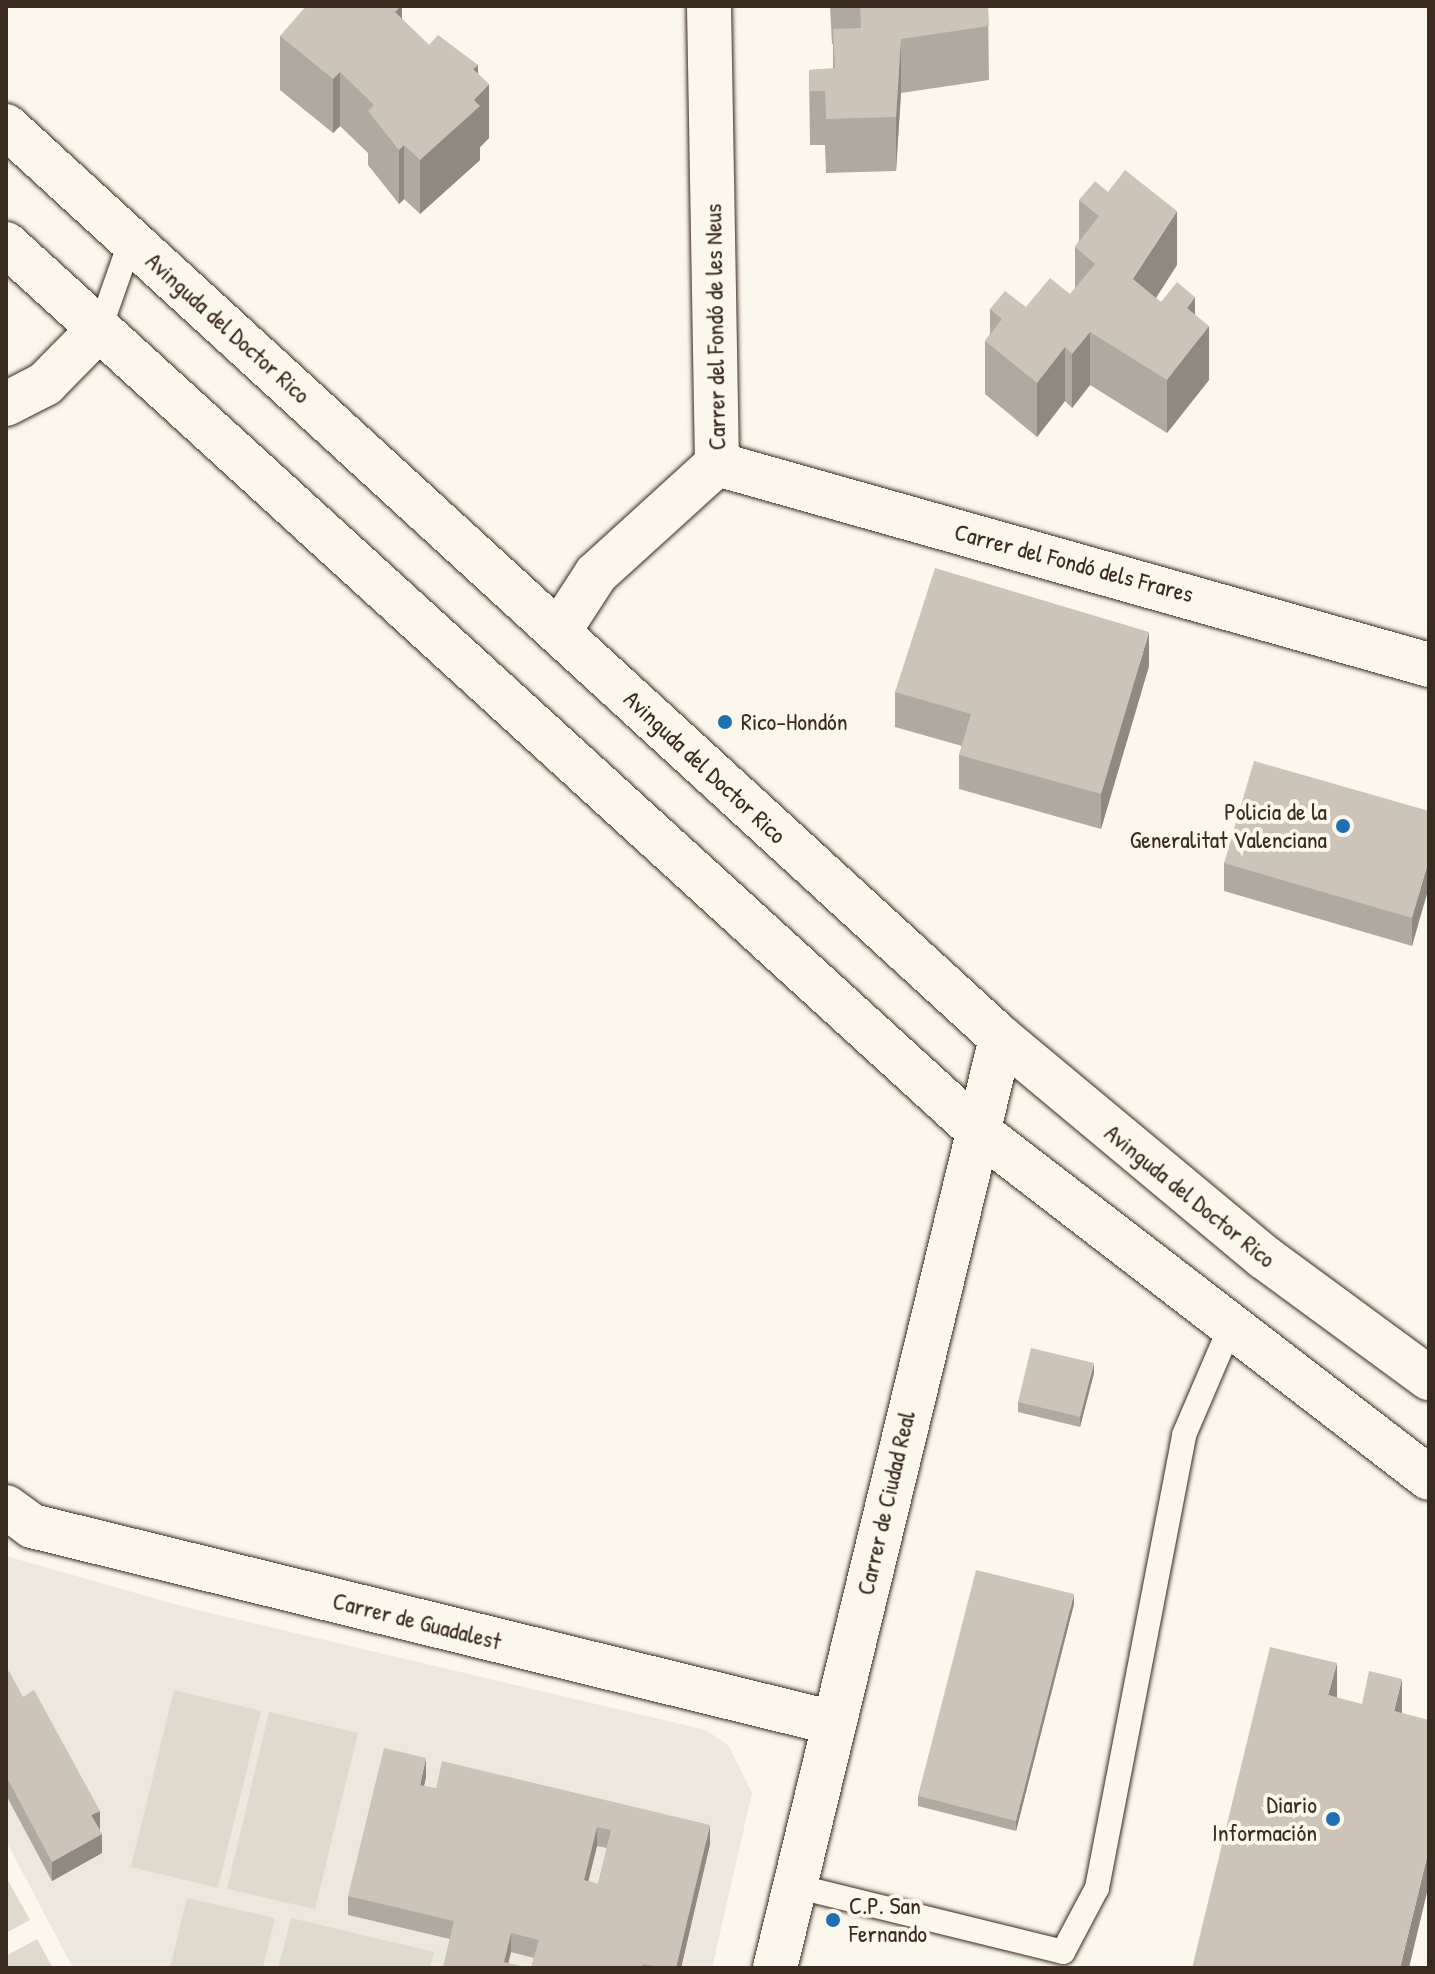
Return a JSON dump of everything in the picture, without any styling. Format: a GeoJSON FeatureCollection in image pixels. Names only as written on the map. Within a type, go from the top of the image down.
{"type":"FeatureCollection","features":[{"type":"Feature","properties":{"kind":"street","name":"Carrer del Fondó de les Neus"},"geometry":{"type":"LineString","coordinates":[[559,631],[596,574],[717,464],[709,6]]}},
{"type":"Feature","properties":{"kind":"street","name":"Avinguda del Doctor Rico"},"geometry":{"type":"LineString","coordinates":[[6,126],[1001,1038],[1264,1257],[1429,1378]]}},
{"type":"Feature","properties":{"kind":"street"},"geometry":{"type":"LineString","coordinates":[[6,244],[978,1131],[1229,1330],[1429,1478]]}},
{"type":"Feature","properties":{"kind":"street"},"geometry":{"type":"LineString","coordinates":[[6,404],[45,384],[100,328]]}},
{"type":"Feature","properties":{"kind":"street","name":"Carrer del Fondó dels Frares"},"geometry":{"type":"LineString","coordinates":[[717,464],[1429,665]]}},
{"type":"Feature","properties":{"kind":"street","name":"Carrer de Ciudad Real"},"geometry":{"type":"LineString","coordinates":[[775,1968],[1001,1038]]}},
{"type":"Feature","properties":{"kind":"street","name":"Carrer de Guadalest"},"geometry":{"type":"LineString","coordinates":[[6,1507],[32,1526],[834,1723]]}},
{"type":"Feature","properties":{"kind":"lane"},"geometry":{"type":"LineString","coordinates":[[100,328],[131,240]]}},
{"type":"Feature","properties":{"kind":"lane"},"geometry":{"type":"LineString","coordinates":[[795,1886],[1063,1952],[1097,1888],[1184,1435],[1229,1330]]}},
{"type":"Feature","properties":{"kind":"shaded area"},"geometry":{"type":"Polygon","coordinates":[[[6,1556],[185,1607],[706,1730],[729,1746],[752,1793],[712,1968],[73,1968],[6,1841],[6,1556]]]}},
{"type":"Feature","properties":{"kind":"shaded area"},"geometry":{"type":"Polygon","coordinates":[[[174,1690],[261,1711],[218,1888],[131,1867],[174,1690]]]}},
{"type":"Feature","properties":{"kind":"shaded area"},"geometry":{"type":"Polygon","coordinates":[[[269,1712],[358,1733],[315,1909],[227,1889],[269,1712]]]}},
{"type":"Feature","properties":{"kind":"shaded area"},"geometry":{"type":"Polygon","coordinates":[[[6,1877],[30,1920],[6,1933],[6,1877]]]}},
{"type":"Feature","properties":{"kind":"shaded area"},"geometry":{"type":"Polygon","coordinates":[[[187,1898],[275,1918],[263,1968],[170,1968],[187,1898]]]}},
{"type":"Feature","properties":{"kind":"shaded area"},"geometry":{"type":"Polygon","coordinates":[[[291,1918],[434,1952],[430,1968],[278,1968],[291,1918]]]}},
{"type":"Feature","properties":{"kind":"shaded area"},"geometry":{"type":"Polygon","coordinates":[[[37,1939],[53,1968],[6,1968],[6,1956],[37,1939]]]}},
{"type":"Feature","properties":{"kind":"building"},"geometry":{"type":"Polygon","coordinates":[[[306,6],[401,6],[395,12],[429,45],[438,35],[478,65],[473,69],[489,84],[474,100],[480,106],[420,160],[404,145],[399,150],[368,111],[374,105],[340,72],[333,79],[280,36],[306,6]]]}},
{"type":"Feature","properties":{"kind":"building"},"geometry":{"type":"Polygon","coordinates":[[[860,6],[988,6],[989,26],[901,39],[896,117],[826,119],[825,91],[810,91],[809,70],[835,68],[833,29],[861,28],[860,6]]]}},
{"type":"Feature","properties":{"kind":"building"},"geometry":{"type":"Polygon","coordinates":[[[1125,170],[1177,211],[1133,279],[1161,302],[1177,282],[1195,297],[1187,308],[1209,326],[1167,380],[1090,332],[1072,354],[1065,347],[1037,383],[985,341],[1002,319],[990,309],[1005,291],[1026,307],[1050,278],[1070,294],[1095,264],[1075,247],[1099,216],[1079,200],[1095,181],[1108,192],[1125,170]]]}},
{"type":"Feature","properties":{"kind":"building"},"geometry":{"type":"Polygon","coordinates":[[[935,568],[1149,632],[1101,794],[959,755],[971,714],[895,692],[935,568]]]}},
{"type":"Feature","properties":{"kind":"building"},"geometry":{"type":"Polygon","coordinates":[[[1254,761],[1429,811],[1429,859],[1412,918],[1224,863],[1254,761]]]}},
{"type":"Feature","properties":{"kind":"building"},"geometry":{"type":"Polygon","coordinates":[[[1031,1348],[1094,1363],[1080,1417],[1018,1402],[1031,1348]]]}},
{"type":"Feature","properties":{"kind":"building"},"geometry":{"type":"Polygon","coordinates":[[[976,1570],[1074,1594],[1016,1821],[918,1796],[976,1570]]]}},
{"type":"Feature","properties":{"kind":"building","name":"Diario Información"},"geometry":{"type":"Polygon","coordinates":[[[1270,1647],[1337,1663],[1328,1695],[1362,1704],[1369,1671],[1402,1679],[1394,1711],[1429,1720],[1429,1849],[1400,1968],[1192,1968],[1270,1647]]]}},
{"type":"Feature","properties":{"kind":"building"},"geometry":{"type":"Polygon","coordinates":[[[9,1671],[23,1697],[34,1690],[100,1811],[91,1815],[102,1834],[52,1862],[6,1776],[6,1673],[9,1671]]]}},
{"type":"Feature","properties":{"kind":"building"},"geometry":{"type":"Polygon","coordinates":[[[384,1748],[426,1758],[420,1785],[436,1789],[442,1761],[710,1825],[676,1968],[643,1964],[642,1968],[531,1968],[539,1940],[511,1933],[504,1962],[530,1968],[443,1968],[454,1921],[348,1896],[384,1748]],[[597,1827],[584,1880],[598,1884],[611,1830],[597,1827]]]}},
{"type":"Feature","properties":{"kind":"place","name":"Rico-Hondón"},"geometry":{"type":"Point","coordinates":[725,722]}},
{"type":"Feature","properties":{"kind":"place","name":"Policia de la Generalitat Valenciana"},"geometry":{"type":"Point","coordinates":[1343,826]}},
{"type":"Feature","properties":{"kind":"place","name":"Diario Información"},"geometry":{"type":"Point","coordinates":[1333,1819]}},
{"type":"Feature","properties":{"kind":"place","name":"C.P. San Fernando"},"geometry":{"type":"Point","coordinates":[833,1920]}}]}
